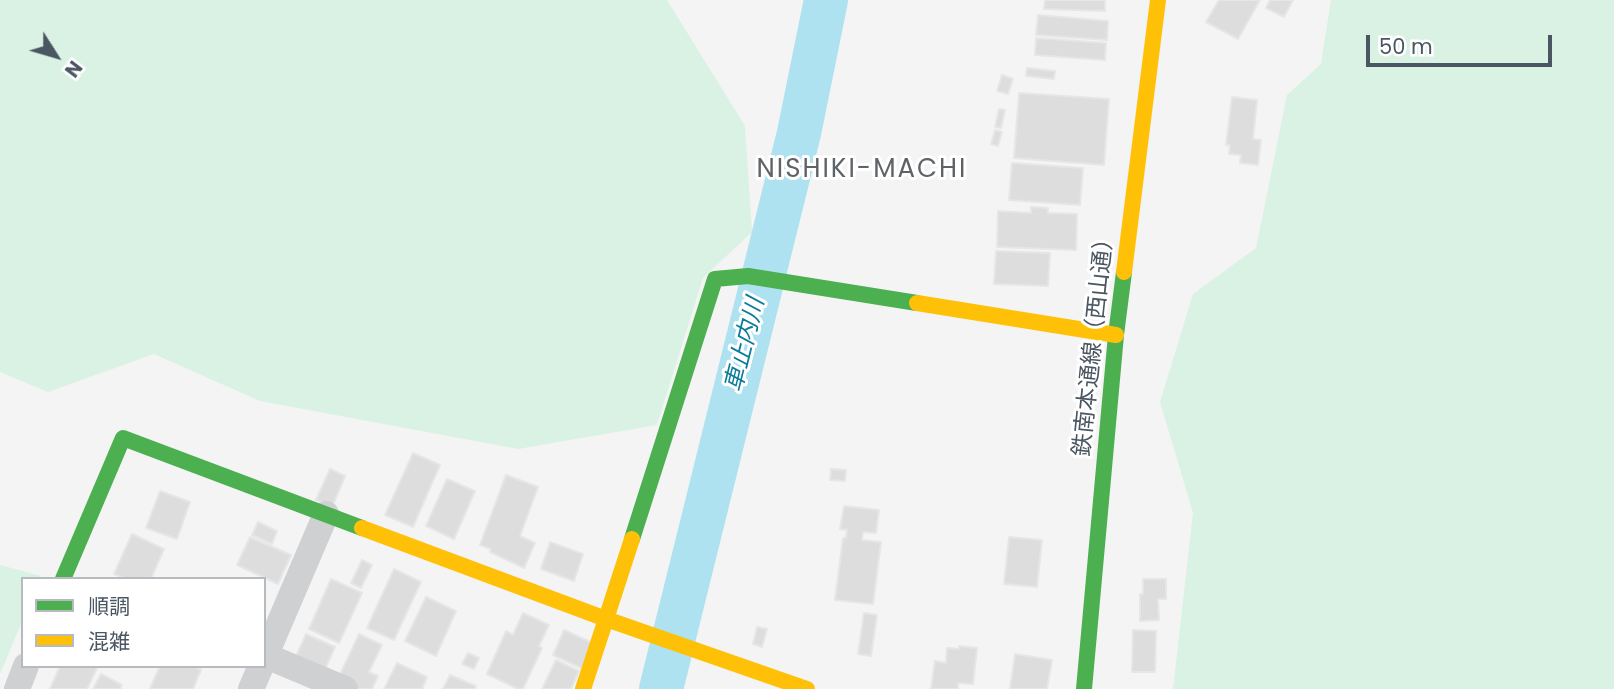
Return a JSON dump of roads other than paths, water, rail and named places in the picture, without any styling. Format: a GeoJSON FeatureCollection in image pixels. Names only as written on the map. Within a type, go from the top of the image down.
{"type":"FeatureCollection","features":[{"type":"Feature","properties":{"kind":"street","name":"鉄南本通線（西山通）"},"geometry":{"type":"LineString","coordinates":[[1084,689],[1116,335],[1158,0]]}},
{"type":"Feature","properties":{"kind":"street"},"geometry":{"type":"LineString","coordinates":[[583,689],[715,279],[748,276],[1116,335]]}},
{"type":"Feature","properties":{"kind":"street"},"geometry":{"type":"LineString","coordinates":[[71,576],[123,438],[606,619],[807,689]]}},
{"type":"Feature","properties":{"kind":"street"},"geometry":{"type":"LineString","coordinates":[[266,654],[326,514]]}},
{"type":"Feature","properties":{"kind":"street"},"geometry":{"type":"LineString","coordinates":[[266,660],[345,689]]}},
{"type":"Feature","properties":{"kind":"street"},"geometry":{"type":"LineString","coordinates":[[17,689],[25,668]]}},
{"type":"Feature","properties":{"kind":"street"},"geometry":{"type":"LineString","coordinates":[[251,689],[260,668]]}},
{"type":"Feature","properties":{"kind":"waterway","name":"車止内川"},"geometry":{"type":"LineString","coordinates":[[661,689],[799,133],[826,0]]}},
{"type":"Feature","properties":{"kind":"district","name":"NISHIKI-MACHI"},"geometry":{"type":"Point","coordinates":[862,170]}}]}
